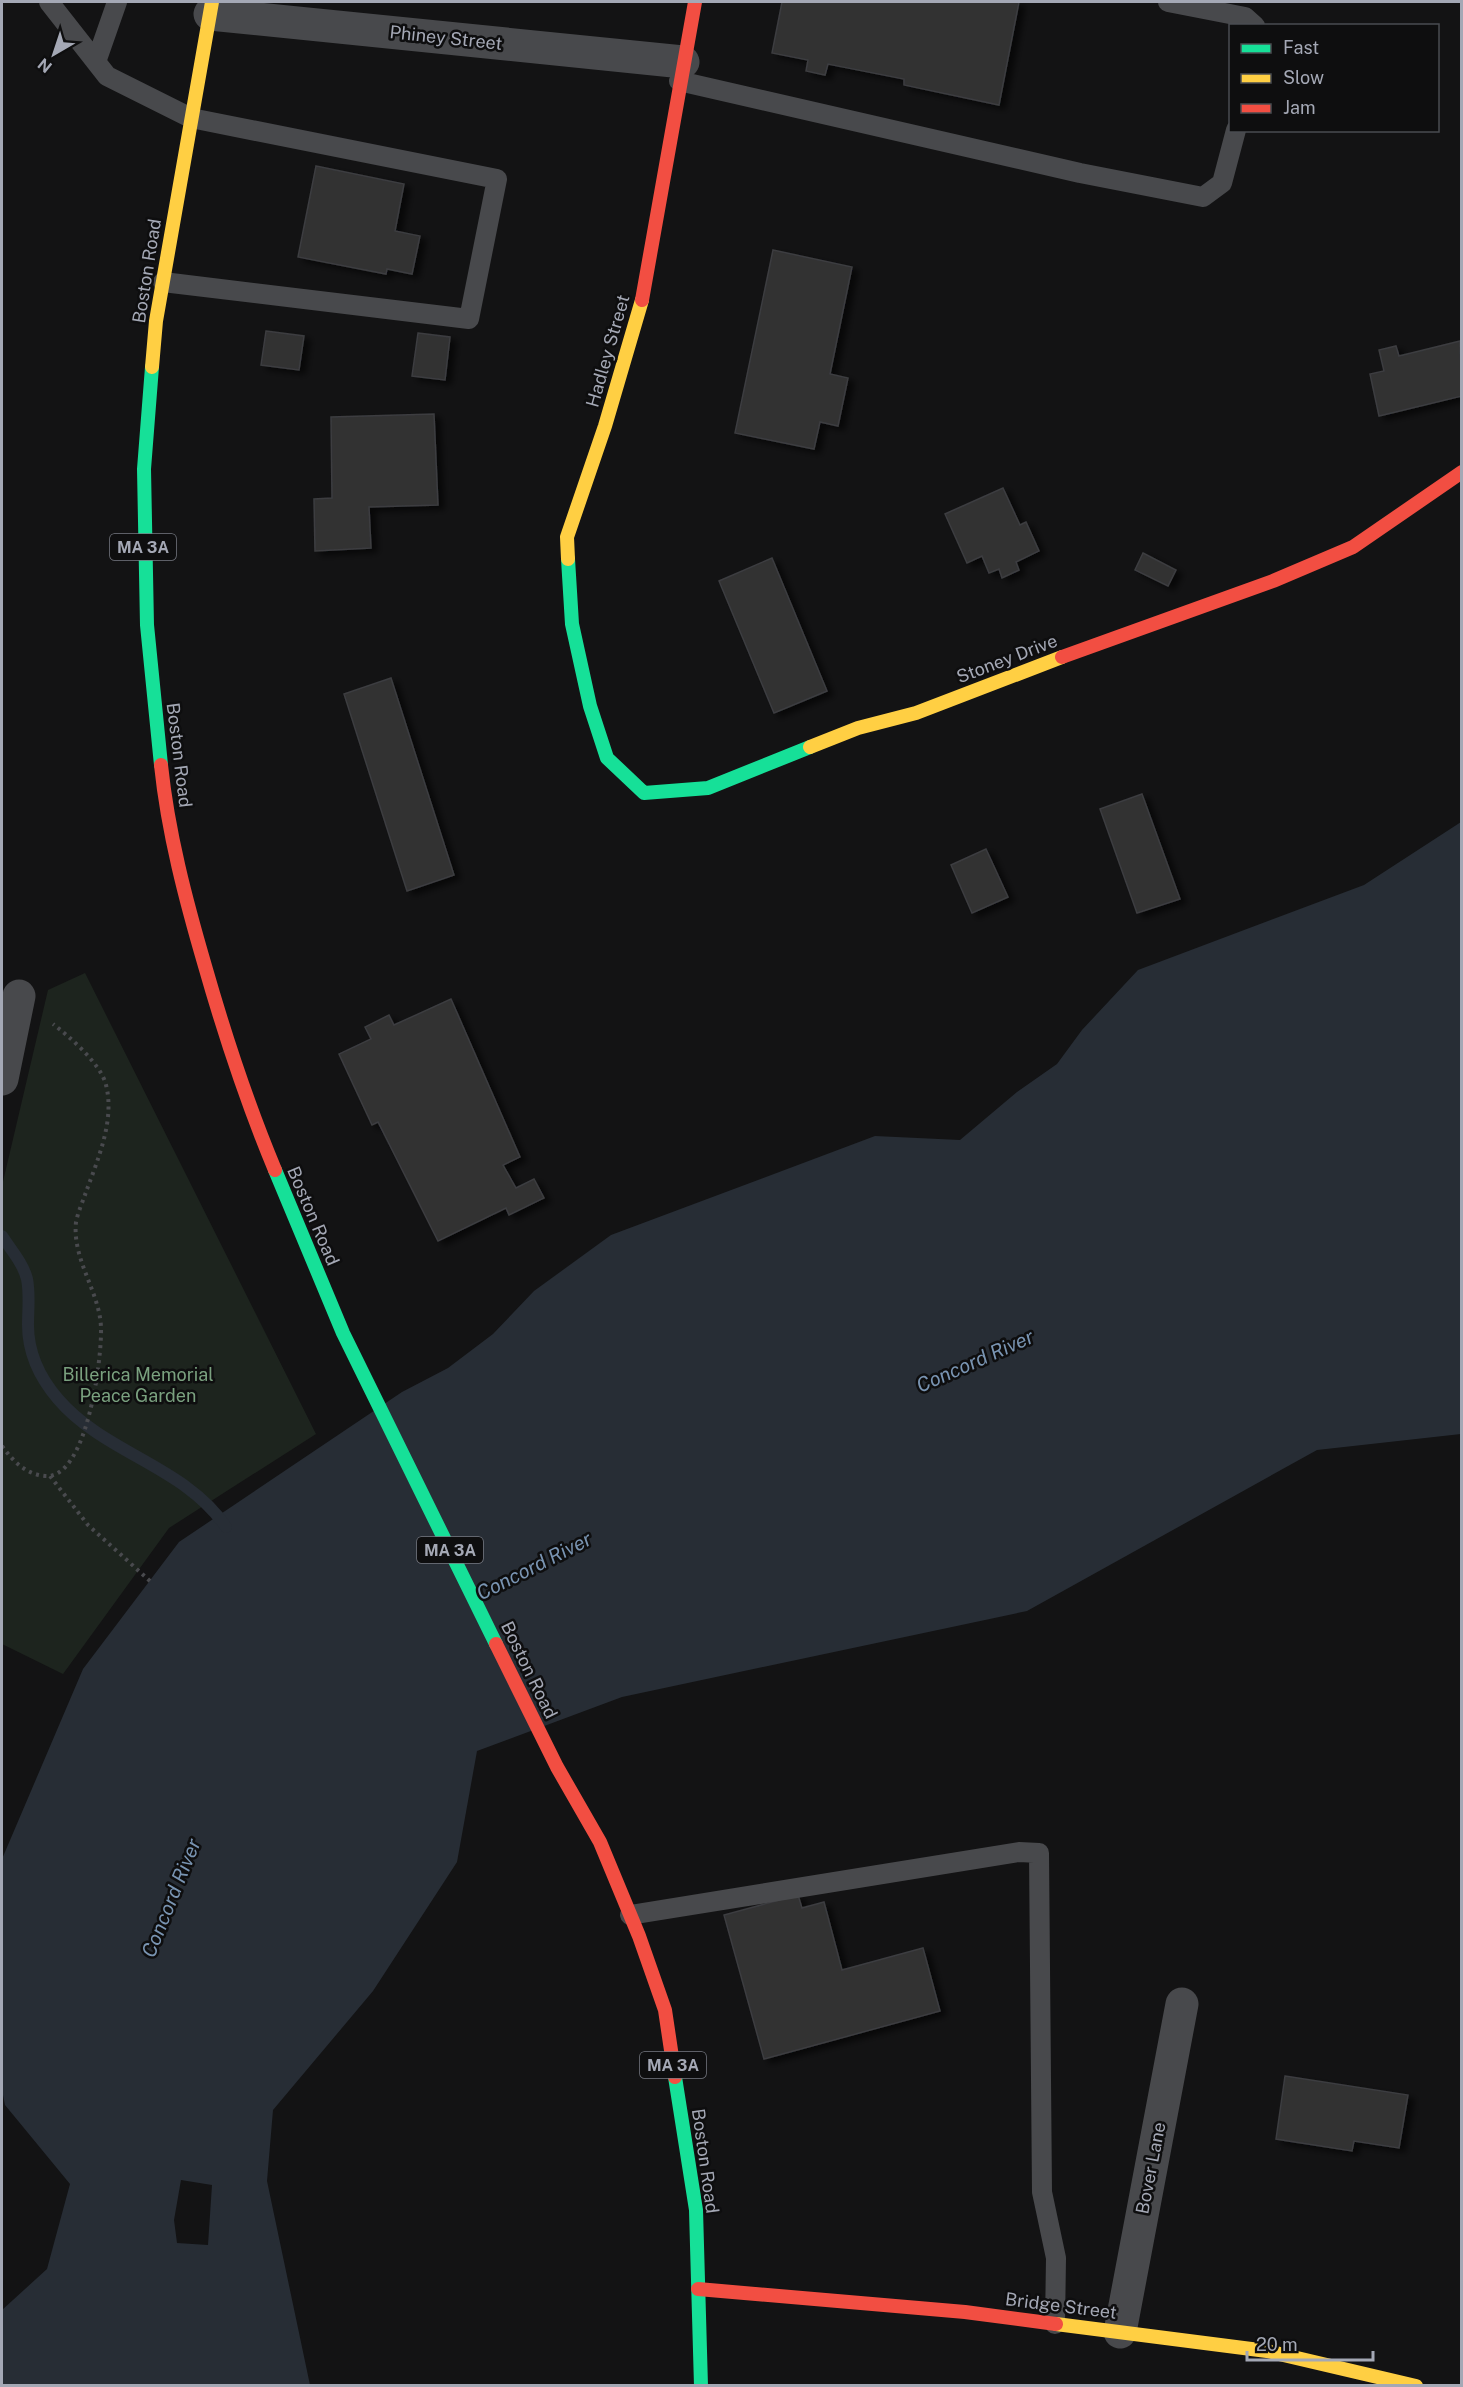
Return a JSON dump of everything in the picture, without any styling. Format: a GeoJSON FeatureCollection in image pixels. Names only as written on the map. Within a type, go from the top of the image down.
{"type":"FeatureCollection","features":[{"type":"Feature","properties":{"kind":"main road","name":"Hadley Street"},"geometry":{"type":"LineString","coordinates":[[590,706],[572,624],[567,537],[605,426],[641,304],[695,2]]}},
{"type":"Feature","properties":{"kind":"main road","name":"Boston Road"},"geometry":{"type":"LineString","coordinates":[[211,8],[156,321],[144,469],[143,543],[147,625],[164,793],[188,907],[237,1075],[343,1333],[556,1767],[600,1842],[665,2010],[696,2210],[701,2385]]}},
{"type":"Feature","properties":{"kind":"main road","name":"Stoney Drive"},"geometry":{"type":"LineString","coordinates":[[590,706],[607,758],[644,793],[708,788],[858,728],[916,713],[1283,577],[1353,547],[1461,472]]}},
{"type":"Feature","properties":{"kind":"main road","name":"Bridge Street"},"geometry":{"type":"LineString","coordinates":[[698,2289],[965,2312],[1268,2351],[1368,2380],[1416,2385]]}},
{"type":"Feature","properties":{"kind":"street","name":"Phiney Street"},"geometry":{"type":"LineString","coordinates":[[211,8],[681,71]]}},
{"type":"Feature","properties":{"kind":"street"},"geometry":{"type":"LineString","coordinates":[[2,1079],[18,1003]]}},
{"type":"Feature","properties":{"kind":"street","name":"Bover Lane"},"geometry":{"type":"LineString","coordinates":[[1120,2332],[1182,2004]]}},
{"type":"Feature","properties":{"kind":"lane"},"geometry":{"type":"LineString","coordinates":[[49,2],[107,76],[191,118],[497,179],[469,319],[163,282]]}},
{"type":"Feature","properties":{"kind":"lane"},"geometry":{"type":"LineString","coordinates":[[96,62],[117,2]]}},
{"type":"Feature","properties":{"kind":"lane"},"geometry":{"type":"LineString","coordinates":[[1168,2],[1245,17],[1253,24]]}},
{"type":"Feature","properties":{"kind":"lane"},"geometry":{"type":"LineString","coordinates":[[681,71],[1080,173],[1203,197],[1222,183],[1235,132]]}},
{"type":"Feature","properties":{"kind":"lane"},"geometry":{"type":"LineString","coordinates":[[630,1915],[1019,1852],[1039,1852],[1042,2192],[1056,2258],[1055,2324]]}},
{"type":"Feature","properties":{"kind":"path"},"geometry":{"type":"LineString","coordinates":[[2,1446],[19,1467],[38,1475],[50,1476],[61,1471],[82,1442],[91,1409],[101,1328],[98,1308],[81,1260],[76,1221],[103,1141],[108,1112],[106,1084],[94,1064],[62,1031],[18,1003]]}},
{"type":"Feature","properties":{"kind":"path"},"geometry":{"type":"LineString","coordinates":[[50,1476],[88,1525],[150,1581]]}},
{"type":"Feature","properties":{"kind":"green space","name":"Billerica Memorial Peace Garden"},"geometry":{"type":"Polygon","coordinates":[[[85,973],[316,1434],[169,1528],[63,1674],[2,1644],[2,1186],[48,990],[85,973]]]}},
{"type":"Feature","properties":{"kind":"water","name":"Concord River"},"geometry":{"type":"Polygon","coordinates":[[[1461,822],[1461,1434],[1317,1450],[1027,1611],[622,1697],[477,1751],[457,1862],[373,1991],[273,2110],[267,2181],[310,2385],[2,2386],[2,2310],[47,2269],[70,2184],[5,2105],[2,2090],[2,1859],[83,1669],[179,1542],[402,1392],[448,1368],[493,1334],[534,1291],[611,1235],[875,1136],[960,1140],[1017,1092],[1057,1064],[1082,1030],[1138,970],[1364,885],[1461,822]],[[181,2180],[174,2220],[177,2243],[208,2245],[212,2185],[181,2180]]]}},
{"type":"Feature","properties":{"kind":"building"},"geometry":{"type":"Polygon","coordinates":[[[782,2],[1019,2],[999,105],[904,85],[904,79],[828,64],[825,75],[806,71],[808,60],[772,53],[782,2]]]}},
{"type":"Feature","properties":{"kind":"building"},"geometry":{"type":"Polygon","coordinates":[[[316,166],[404,184],[395,231],[420,236],[412,274],[387,269],[386,274],[298,257],[316,166]]]}},
{"type":"Feature","properties":{"kind":"building"},"geometry":{"type":"Polygon","coordinates":[[[773,250],[852,267],[830,374],[848,378],[838,426],[820,422],[814,449],[735,433],[773,250]]]}},
{"type":"Feature","properties":{"kind":"building"},"geometry":{"type":"Polygon","coordinates":[[[266,331],[304,336],[299,370],[261,365],[266,331]]]}},
{"type":"Feature","properties":{"kind":"building"},"geometry":{"type":"Polygon","coordinates":[[[418,333],[450,337],[445,380],[412,376],[418,333]]]}},
{"type":"Feature","properties":{"kind":"building"},"geometry":{"type":"Polygon","coordinates":[[[1460,341],[1462,396],[1379,416],[1370,374],[1384,371],[1379,350],[1396,346],[1399,356],[1460,341]]]}},
{"type":"Feature","properties":{"kind":"building"},"geometry":{"type":"Polygon","coordinates":[[[434,414],[438,505],[369,507],[371,548],[315,551],[314,499],[332,498],[331,417],[434,414]]]}},
{"type":"Feature","properties":{"kind":"building"},"geometry":{"type":"Polygon","coordinates":[[[1003,488],[1020,525],[1026,522],[1039,551],[1016,562],[1019,570],[1002,578],[999,569],[989,573],[982,556],[967,563],[945,514],[1003,488]]]}},
{"type":"Feature","properties":{"kind":"building"},"geometry":{"type":"Polygon","coordinates":[[[1143,553],[1176,570],[1168,586],[1135,570],[1143,553]]]}},
{"type":"Feature","properties":{"kind":"building"},"geometry":{"type":"Polygon","coordinates":[[[772,558],[827,691],[774,713],[719,581],[772,558]]]}},
{"type":"Feature","properties":{"kind":"building"},"geometry":{"type":"Polygon","coordinates":[[[391,678],[454,875],[407,891],[344,694],[391,678]]]}},
{"type":"Feature","properties":{"kind":"building"},"geometry":{"type":"Polygon","coordinates":[[[1142,794],[1180,899],[1137,913],[1100,809],[1142,794]]]}},
{"type":"Feature","properties":{"kind":"building"},"geometry":{"type":"Polygon","coordinates":[[[986,849],[1008,897],[972,913],[951,865],[986,849]]]}},
{"type":"Feature","properties":{"kind":"building"},"geometry":{"type":"Polygon","coordinates":[[[451,999],[520,1157],[503,1165],[516,1188],[534,1179],[544,1198],[509,1215],[506,1208],[438,1241],[378,1122],[372,1125],[339,1054],[371,1039],[365,1027],[389,1015],[394,1025],[451,999]]]}},
{"type":"Feature","properties":{"kind":"building"},"geometry":{"type":"Polygon","coordinates":[[[798,1895],[802,1908],[824,1902],[842,1970],[923,1948],[940,2011],[764,2059],[724,1915],[798,1895]]]}},
{"type":"Feature","properties":{"kind":"building"},"geometry":{"type":"Polygon","coordinates":[[[1285,2076],[1408,2095],[1399,2148],[1354,2141],[1352,2151],[1276,2139],[1285,2076]]]}},
{"type":"Feature","properties":{"kind":"waterway"},"geometry":{"type":"LineString","coordinates":[[2,1236],[20,1262],[27,1279],[30,1345],[36,1365],[58,1399],[98,1434],[189,1489],[209,1506],[226,1527]]}},
{"type":"Feature","properties":{"kind":"traffic: fast"},"geometry":{"type":"LineString","coordinates":[[152,367],[144,469],[147,625],[161,765]]}},
{"type":"Feature","properties":{"kind":"traffic: fast"},"geometry":{"type":"LineString","coordinates":[[568,559],[572,624],[590,706],[607,758],[644,793],[708,788],[810,747]]}},
{"type":"Feature","properties":{"kind":"traffic: fast"},"geometry":{"type":"LineString","coordinates":[[275,1170],[343,1333],[496,1644]]}},
{"type":"Feature","properties":{"kind":"traffic: fast"},"geometry":{"type":"LineString","coordinates":[[675,2077],[696,2210],[701,2386]]}},
{"type":"Feature","properties":{"kind":"traffic: slow"},"geometry":{"type":"LineString","coordinates":[[152,367],[156,321],[212,2]]}},
{"type":"Feature","properties":{"kind":"traffic: slow"},"geometry":{"type":"LineString","coordinates":[[568,559],[567,537],[605,426],[642,300]]}},
{"type":"Feature","properties":{"kind":"traffic: slow"},"geometry":{"type":"LineString","coordinates":[[810,747],[858,728],[916,713],[1062,657]]}},
{"type":"Feature","properties":{"kind":"traffic: slow"},"geometry":{"type":"LineString","coordinates":[[1056,2324],[1267,2351],[1416,2386]]}},
{"type":"Feature","properties":{"kind":"traffic: jam"},"geometry":{"type":"LineString","coordinates":[[642,300],[695,2]]}},
{"type":"Feature","properties":{"kind":"traffic: jam"},"geometry":{"type":"LineString","coordinates":[[1062,657],[1273,581],[1353,547],[1462,472]]}},
{"type":"Feature","properties":{"kind":"traffic: jam"},"geometry":{"type":"LineString","coordinates":[[161,765],[173,841],[198,941],[237,1069],[275,1170]]}},
{"type":"Feature","properties":{"kind":"traffic: jam"},"geometry":{"type":"LineString","coordinates":[[496,1644],[557,1767],[600,1842],[639,1936],[665,2010],[675,2077]]}},
{"type":"Feature","properties":{"kind":"traffic: jam"},"geometry":{"type":"LineString","coordinates":[[698,2289],[965,2312],[1056,2324]]}}]}
